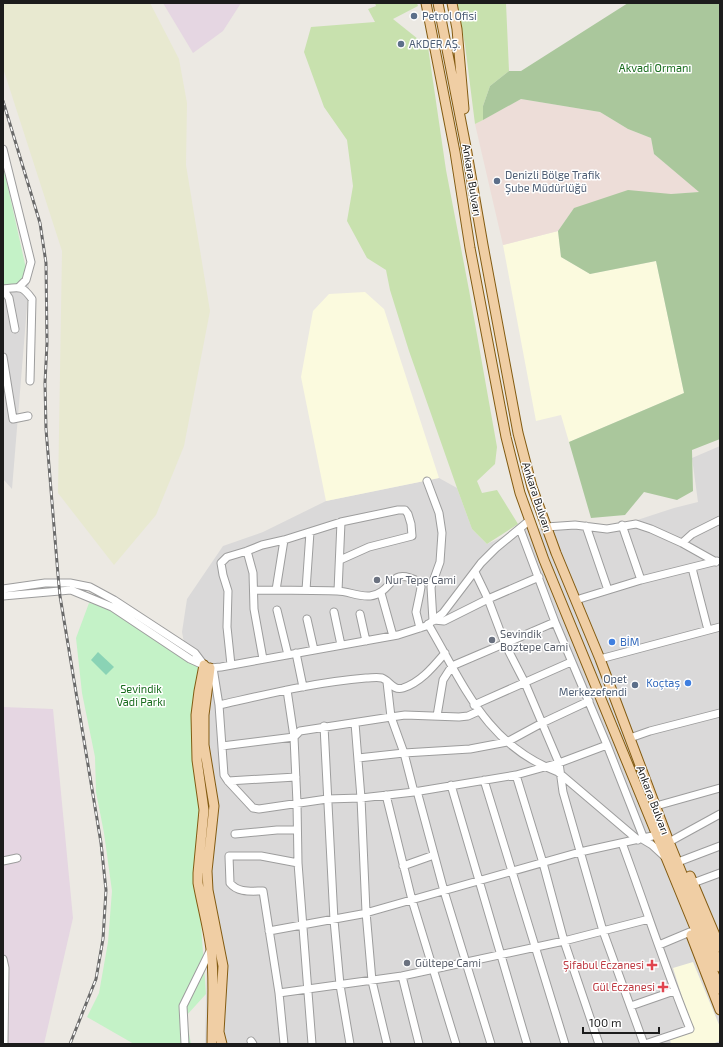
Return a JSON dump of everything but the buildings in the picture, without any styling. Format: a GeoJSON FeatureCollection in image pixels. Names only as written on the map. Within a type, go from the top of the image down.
{"type":"FeatureCollection","features":[{"type":"Feature","properties":{"kind":"main road","name":"Ankara Bulvarı"},"geometry":{"type":"LineString","coordinates":[[426,3],[455,152],[470,248],[506,437],[520,493],[544,560],[720,989]]}},
{"type":"Feature","properties":{"kind":"main road","name":"Ankara Bulvarı"},"geometry":{"type":"LineString","coordinates":[[438,3],[518,433],[532,487],[556,553],[600,659],[669,842],[720,967]]}},
{"type":"Feature","properties":{"kind":"main road"},"geometry":{"type":"LineString","coordinates":[[452,3],[457,29],[466,147]]}},
{"type":"Feature","properties":{"kind":"main road"},"geometry":{"type":"LineString","coordinates":[[209,667],[199,691],[196,715],[197,760],[204,810],[198,883],[211,948],[213,981],[212,1044]]}},
{"type":"Feature","properties":{"kind":"main road"},"geometry":{"type":"LineString","coordinates":[[209,667],[204,715],[204,745],[214,806],[206,872],[208,890],[223,966],[219,1032],[222,1044]]}},
{"type":"Feature","properties":{"kind":"main road"},"geometry":{"type":"LineString","coordinates":[[666,857],[671,882],[720,1010]]}},
{"type":"Feature","properties":{"kind":"main road"},"geometry":{"type":"LineString","coordinates":[[678,862],[689,874],[720,947]]}},
{"type":"Feature","properties":{"kind":"street"},"geometry":{"type":"LineString","coordinates":[[3,149],[31,262],[26,280],[19,287]]}},
{"type":"Feature","properties":{"kind":"street"},"geometry":{"type":"LineString","coordinates":[[15,329],[9,298],[3,290],[19,287],[25,289],[32,299],[30,382]]}},
{"type":"Feature","properties":{"kind":"street"},"geometry":{"type":"LineString","coordinates":[[3,357],[12,419],[28,416]]}},
{"type":"Feature","properties":{"kind":"street"},"geometry":{"type":"LineString","coordinates":[[427,481],[439,513],[442,533],[440,562],[431,587],[432,622]]}},
{"type":"Feature","properties":{"kind":"street"},"geometry":{"type":"LineString","coordinates":[[231,665],[227,627],[228,591],[222,575],[221,563],[227,557],[262,545],[284,540],[342,522],[386,512],[405,510],[408,514],[412,536],[369,547],[340,560]]}},
{"type":"Feature","properties":{"kind":"street"},"geometry":{"type":"LineString","coordinates":[[3,596],[71,590],[112,607],[190,659],[209,667],[231,665],[393,636],[420,628],[432,622],[442,614],[481,563],[496,548],[530,520]]}},
{"type":"Feature","properties":{"kind":"street"},"geometry":{"type":"LineString","coordinates":[[682,543],[692,534],[720,520]]}},
{"type":"Feature","properties":{"kind":"street"},"geometry":{"type":"LineString","coordinates":[[338,591],[342,522]]}},
{"type":"Feature","properties":{"kind":"street"},"geometry":{"type":"LineString","coordinates":[[546,527],[586,526],[607,529],[622,525],[636,524],[652,529],[718,561]]}},
{"type":"Feature","properties":{"kind":"street"},"geometry":{"type":"LineString","coordinates":[[622,525],[641,580]]}},
{"type":"Feature","properties":{"kind":"street"},"geometry":{"type":"LineString","coordinates":[[586,526],[608,590]]}},
{"type":"Feature","properties":{"kind":"street"},"geometry":{"type":"LineString","coordinates":[[520,529],[571,662],[607,744],[641,839]]}},
{"type":"Feature","properties":{"kind":"street"},"geometry":{"type":"LineString","coordinates":[[306,590],[310,532]]}},
{"type":"Feature","properties":{"kind":"street"},"geometry":{"type":"LineString","coordinates":[[276,590],[284,540]]}},
{"type":"Feature","properties":{"kind":"street"},"geometry":{"type":"LineString","coordinates":[[247,551],[253,573],[254,610],[263,659]]}},
{"type":"Feature","properties":{"kind":"street"},"geometry":{"type":"LineString","coordinates":[[576,600],[641,580],[718,561]]}},
{"type":"Feature","properties":{"kind":"street"},"geometry":{"type":"LineString","coordinates":[[692,568],[708,630]]}},
{"type":"Feature","properties":{"kind":"street"},"geometry":{"type":"LineString","coordinates":[[475,572],[488,599],[505,644],[525,683],[542,722],[558,763],[563,792],[603,931],[645,1044],[690,1029],[674,991],[650,919],[622,843]]}},
{"type":"Feature","properties":{"kind":"street"},"geometry":{"type":"LineString","coordinates":[[254,590],[338,591],[360,597],[372,596],[381,593],[396,578],[401,576],[411,578],[419,582],[421,587],[416,612],[420,628]]}},
{"type":"Feature","properties":{"kind":"street"},"geometry":{"type":"LineString","coordinates":[[432,622],[444,621],[488,599],[539,577]]}},
{"type":"Feature","properties":{"kind":"street"},"geometry":{"type":"LineString","coordinates":[[3,589],[45,583],[70,583],[90,587],[114,600],[195,653],[209,667],[219,705],[224,775],[253,808],[259,809],[327,799],[361,798],[416,792],[516,775],[558,763],[607,744]]}},
{"type":"Feature","properties":{"kind":"street"},"geometry":{"type":"LineString","coordinates":[[381,593],[393,636]]}},
{"type":"Feature","properties":{"kind":"street"},"geometry":{"type":"LineString","coordinates":[[277,610],[288,655]]}},
{"type":"Feature","properties":{"kind":"street"},"geometry":{"type":"LineString","coordinates":[[334,612],[341,645]]}},
{"type":"Feature","properties":{"kind":"street"},"geometry":{"type":"LineString","coordinates":[[360,614],[366,641]]}},
{"type":"Feature","properties":{"kind":"street"},"geometry":{"type":"LineString","coordinates":[[307,619],[314,650]]}},
{"type":"Feature","properties":{"kind":"street","name":"Ankara Bulvarı"},"geometry":{"type":"LineString","coordinates":[[432,622],[445,653],[466,693],[476,708],[507,742],[545,767],[560,774],[641,839],[652,845],[666,857]]}},
{"type":"Feature","properties":{"kind":"street"},"geometry":{"type":"LineString","coordinates":[[437,716],[443,680],[452,666],[555,622]]}},
{"type":"Feature","properties":{"kind":"street"},"geometry":{"type":"LineString","coordinates":[[600,659],[720,626]]}},
{"type":"Feature","properties":{"kind":"street"},"geometry":{"type":"LineString","coordinates":[[296,653],[303,687]]}},
{"type":"Feature","properties":{"kind":"street"},"geometry":{"type":"LineString","coordinates":[[219,705],[287,690],[348,679],[382,678],[396,688],[401,688],[422,677],[445,653]]}},
{"type":"Feature","properties":{"kind":"street"},"geometry":{"type":"LineString","coordinates":[[222,746],[294,737],[300,730],[405,715],[468,716],[476,708],[571,662]]}},
{"type":"Feature","properties":{"kind":"street"},"geometry":{"type":"LineString","coordinates":[[387,682],[391,717],[416,792],[444,891],[491,1044]]}},
{"type":"Feature","properties":{"kind":"street"},"geometry":{"type":"LineString","coordinates":[[287,690],[294,737],[298,863],[312,1044]]}},
{"type":"Feature","properties":{"kind":"street"},"geometry":{"type":"LineString","coordinates":[[358,758],[404,753],[470,749],[507,742],[542,722],[589,701]]}},
{"type":"Feature","properties":{"kind":"street"},"geometry":{"type":"LineString","coordinates":[[630,738],[720,714]]}},
{"type":"Feature","properties":{"kind":"street"},"geometry":{"type":"LineString","coordinates":[[355,723],[361,798],[366,912],[372,981],[387,1044]]}},
{"type":"Feature","properties":{"kind":"street"},"geometry":{"type":"LineString","coordinates":[[324,726],[334,920],[340,985],[350,1044]]}},
{"type":"Feature","properties":{"kind":"street"},"geometry":{"type":"LineString","coordinates":[[516,775],[543,863],[564,941],[599,1044]]}},
{"type":"Feature","properties":{"kind":"street"},"geometry":{"type":"LineString","coordinates":[[228,781],[296,777]]}},
{"type":"Feature","properties":{"kind":"street"},"geometry":{"type":"LineString","coordinates":[[484,780],[565,1044]]}},
{"type":"Feature","properties":{"kind":"street"},"geometry":{"type":"LineString","coordinates":[[451,785],[527,1044]]}},
{"type":"Feature","properties":{"kind":"street"},"geometry":{"type":"LineString","coordinates":[[656,806],[720,788]]}},
{"type":"Feature","properties":{"kind":"street"},"geometry":{"type":"LineString","coordinates":[[386,795],[412,900],[432,970],[456,1044]]}},
{"type":"Feature","properties":{"kind":"street"},"geometry":{"type":"LineString","coordinates":[[669,842],[720,814]]}},
{"type":"Feature","properties":{"kind":"street"},"geometry":{"type":"LineString","coordinates":[[235,834],[277,830],[297,830]]}},
{"type":"Feature","properties":{"kind":"street"},"geometry":{"type":"LineString","coordinates":[[269,932],[334,920],[366,912],[580,852],[657,835]]}},
{"type":"Feature","properties":{"kind":"street"},"geometry":{"type":"LineString","coordinates":[[678,862],[720,846]]}},
{"type":"Feature","properties":{"kind":"street"},"geometry":{"type":"LineString","coordinates":[[403,866],[434,855]]}},
{"type":"Feature","properties":{"kind":"street"},"geometry":{"type":"LineString","coordinates":[[284,1044],[279,993],[263,891],[238,890],[234,888],[230,883],[229,856],[261,856],[298,863]]}},
{"type":"Feature","properties":{"kind":"street"},"geometry":{"type":"LineString","coordinates":[[3,861],[17,858]]}},
{"type":"Feature","properties":{"kind":"street"},"geometry":{"type":"LineString","coordinates":[[693,883],[720,873]]}},
{"type":"Feature","properties":{"kind":"street"},"geometry":{"type":"LineString","coordinates":[[279,993],[402,976],[564,941],[650,919]]}},
{"type":"Feature","properties":{"kind":"street"},"geometry":{"type":"LineString","coordinates":[[659,945],[690,932]]}},
{"type":"Feature","properties":{"kind":"street"},"geometry":{"type":"LineString","coordinates":[[185,1044],[183,1006],[211,948]]}},
{"type":"Feature","properties":{"kind":"street"},"geometry":{"type":"LineString","coordinates":[[3,959],[5,968],[4,1044]]}},
{"type":"Feature","properties":{"kind":"street"},"geometry":{"type":"LineString","coordinates":[[402,976],[419,1044]]}},
{"type":"Feature","properties":{"kind":"street"},"geometry":{"type":"LineString","coordinates":[[631,1006],[674,991]]}},
{"type":"Feature","properties":{"kind":"shaded area"},"geometry":{"type":"Polygon","coordinates":[[[3,3],[150,3],[179,59],[187,103],[186,165],[210,311],[184,446],[156,515],[114,565],[58,493],[62,251],[3,68],[3,3]]]}},
{"type":"Feature","properties":{"kind":"shaded area"},"geometry":{"type":"Polygon","coordinates":[[[163,3],[241,3],[223,31],[193,53],[163,3]]]}},
{"type":"Feature","properties":{"kind":"shaded area"},"geometry":{"type":"Polygon","coordinates":[[[521,99],[600,112],[628,129],[651,138],[654,154],[700,192],[671,194],[574,208],[558,231],[503,245],[475,124],[521,99]]]}},
{"type":"Feature","properties":{"kind":"shaded area"},"geometry":{"type":"Polygon","coordinates":[[[558,231],[561,257],[590,274],[656,261],[684,393],[569,442],[561,415],[536,421],[503,245],[558,231]]]}},
{"type":"Feature","properties":{"kind":"shaded area"},"geometry":{"type":"Polygon","coordinates":[[[29,282],[12,489],[3,479],[3,296],[29,282]]]}},
{"type":"Feature","properties":{"kind":"shaded area"},"geometry":{"type":"Polygon","coordinates":[[[365,292],[384,309],[439,478],[326,501],[301,377],[313,311],[329,294],[365,292]]]}},
{"type":"Feature","properties":{"kind":"shaded area"},"geometry":{"type":"Polygon","coordinates":[[[720,446],[720,1044],[205,1044],[207,953],[198,883],[192,686],[182,632],[187,599],[223,546],[263,532],[326,501],[439,478],[457,488],[472,529],[487,544],[520,529],[622,525],[674,508],[698,502],[692,458],[720,446]]]}},
{"type":"Feature","properties":{"kind":"shaded area"},"geometry":{"type":"Polygon","coordinates":[[[3,707],[53,709],[73,918],[44,1044],[3,1044],[3,707]]]}},
{"type":"Feature","properties":{"kind":"shaded area"},"geometry":{"type":"Polygon","coordinates":[[[693,962],[720,1027],[720,1041],[712,1044],[671,1044],[670,1040],[693,1032],[673,968],[693,962]]]}},
{"type":"Feature","properties":{"kind":"green space"},"geometry":{"type":"Polygon","coordinates":[[[375,3],[417,3],[418,6],[393,19],[428,47],[446,170],[497,447],[495,464],[477,481],[482,493],[497,490],[518,524],[487,544],[472,529],[409,351],[390,290],[386,270],[367,258],[347,221],[353,186],[347,140],[324,107],[304,52],[311,27],[375,22],[368,9],[376,6],[375,3]]]}},
{"type":"Feature","properties":{"kind":"green space"},"geometry":{"type":"Polygon","coordinates":[[[457,3],[506,3],[509,71],[490,86],[483,106],[483,120],[475,124],[465,45],[457,3]]]}},
{"type":"Feature","properties":{"kind":"green space","name":"Akvadi Ormanı"},"geometry":{"type":"Polygon","coordinates":[[[628,3],[720,3],[720,439],[692,450],[693,491],[677,500],[644,492],[625,515],[591,518],[569,442],[684,393],[656,261],[590,274],[561,257],[558,231],[574,208],[628,190],[671,194],[699,192],[654,154],[651,138],[628,129],[600,112],[521,99],[483,120],[483,106],[490,86],[509,71],[521,71],[628,3]]]}},
{"type":"Feature","properties":{"kind":"green space"},"geometry":{"type":"Polygon","coordinates":[[[3,165],[29,282],[3,286],[3,165]]]}},
{"type":"Feature","properties":{"kind":"green space","name":"Sevindik Vadi Parkı"},"geometry":{"type":"Polygon","coordinates":[[[89,603],[114,608],[204,665],[199,691],[202,790],[198,883],[206,994],[186,1016],[191,1044],[134,1044],[87,1017],[99,993],[108,942],[112,891],[104,833],[96,792],[95,757],[82,693],[76,638],[89,603]]]}},
{"type":"Feature","properties":{"kind":"green space"},"geometry":{"type":"Polygon","coordinates":[[[98,652],[114,667],[106,675],[91,660],[98,652]]]}},
{"type":"Feature","properties":{"kind":"railway"},"geometry":{"type":"LineString","coordinates":[[3,101],[40,223],[46,263],[46,429],[60,596],[101,843],[106,890],[103,939],[96,979],[70,1044]]}},
{"type":"Feature","properties":{"kind":"place","name":"Petrol Ofisi"},"geometry":{"type":"Point","coordinates":[414,16]}},
{"type":"Feature","properties":{"kind":"place","name":"AKDER AŞ."},"geometry":{"type":"Point","coordinates":[401,44]}},
{"type":"Feature","properties":{"kind":"place","name":"Denizli Bölge Trafik Şube Müdürlüğü"},"geometry":{"type":"Point","coordinates":[497,181]}},
{"type":"Feature","properties":{"kind":"place","name":"Nur Tepe Cami"},"geometry":{"type":"Point","coordinates":[377,580]}},
{"type":"Feature","properties":{"kind":"place","name":"Sevindik Boztepe Cami"},"geometry":{"type":"Point","coordinates":[492,640]}},
{"type":"Feature","properties":{"kind":"place","name":"BİM"},"geometry":{"type":"Point","coordinates":[612,642]}},
{"type":"Feature","properties":{"kind":"place","name":"Koçtaş"},"geometry":{"type":"Point","coordinates":[688,683]}},
{"type":"Feature","properties":{"kind":"place","name":"Opet Merkezefendi"},"geometry":{"type":"Point","coordinates":[635,685]}},
{"type":"Feature","properties":{"kind":"place","name":"Gültepe Cami"},"geometry":{"type":"Point","coordinates":[407,963]}},
{"type":"Feature","properties":{"kind":"place","name":"Şifabul Eczanesi"},"geometry":{"type":"Point","coordinates":[652,965]}},
{"type":"Feature","properties":{"kind":"place","name":"Gül Eczanesi"},"geometry":{"type":"Point","coordinates":[663,987]}}]}
